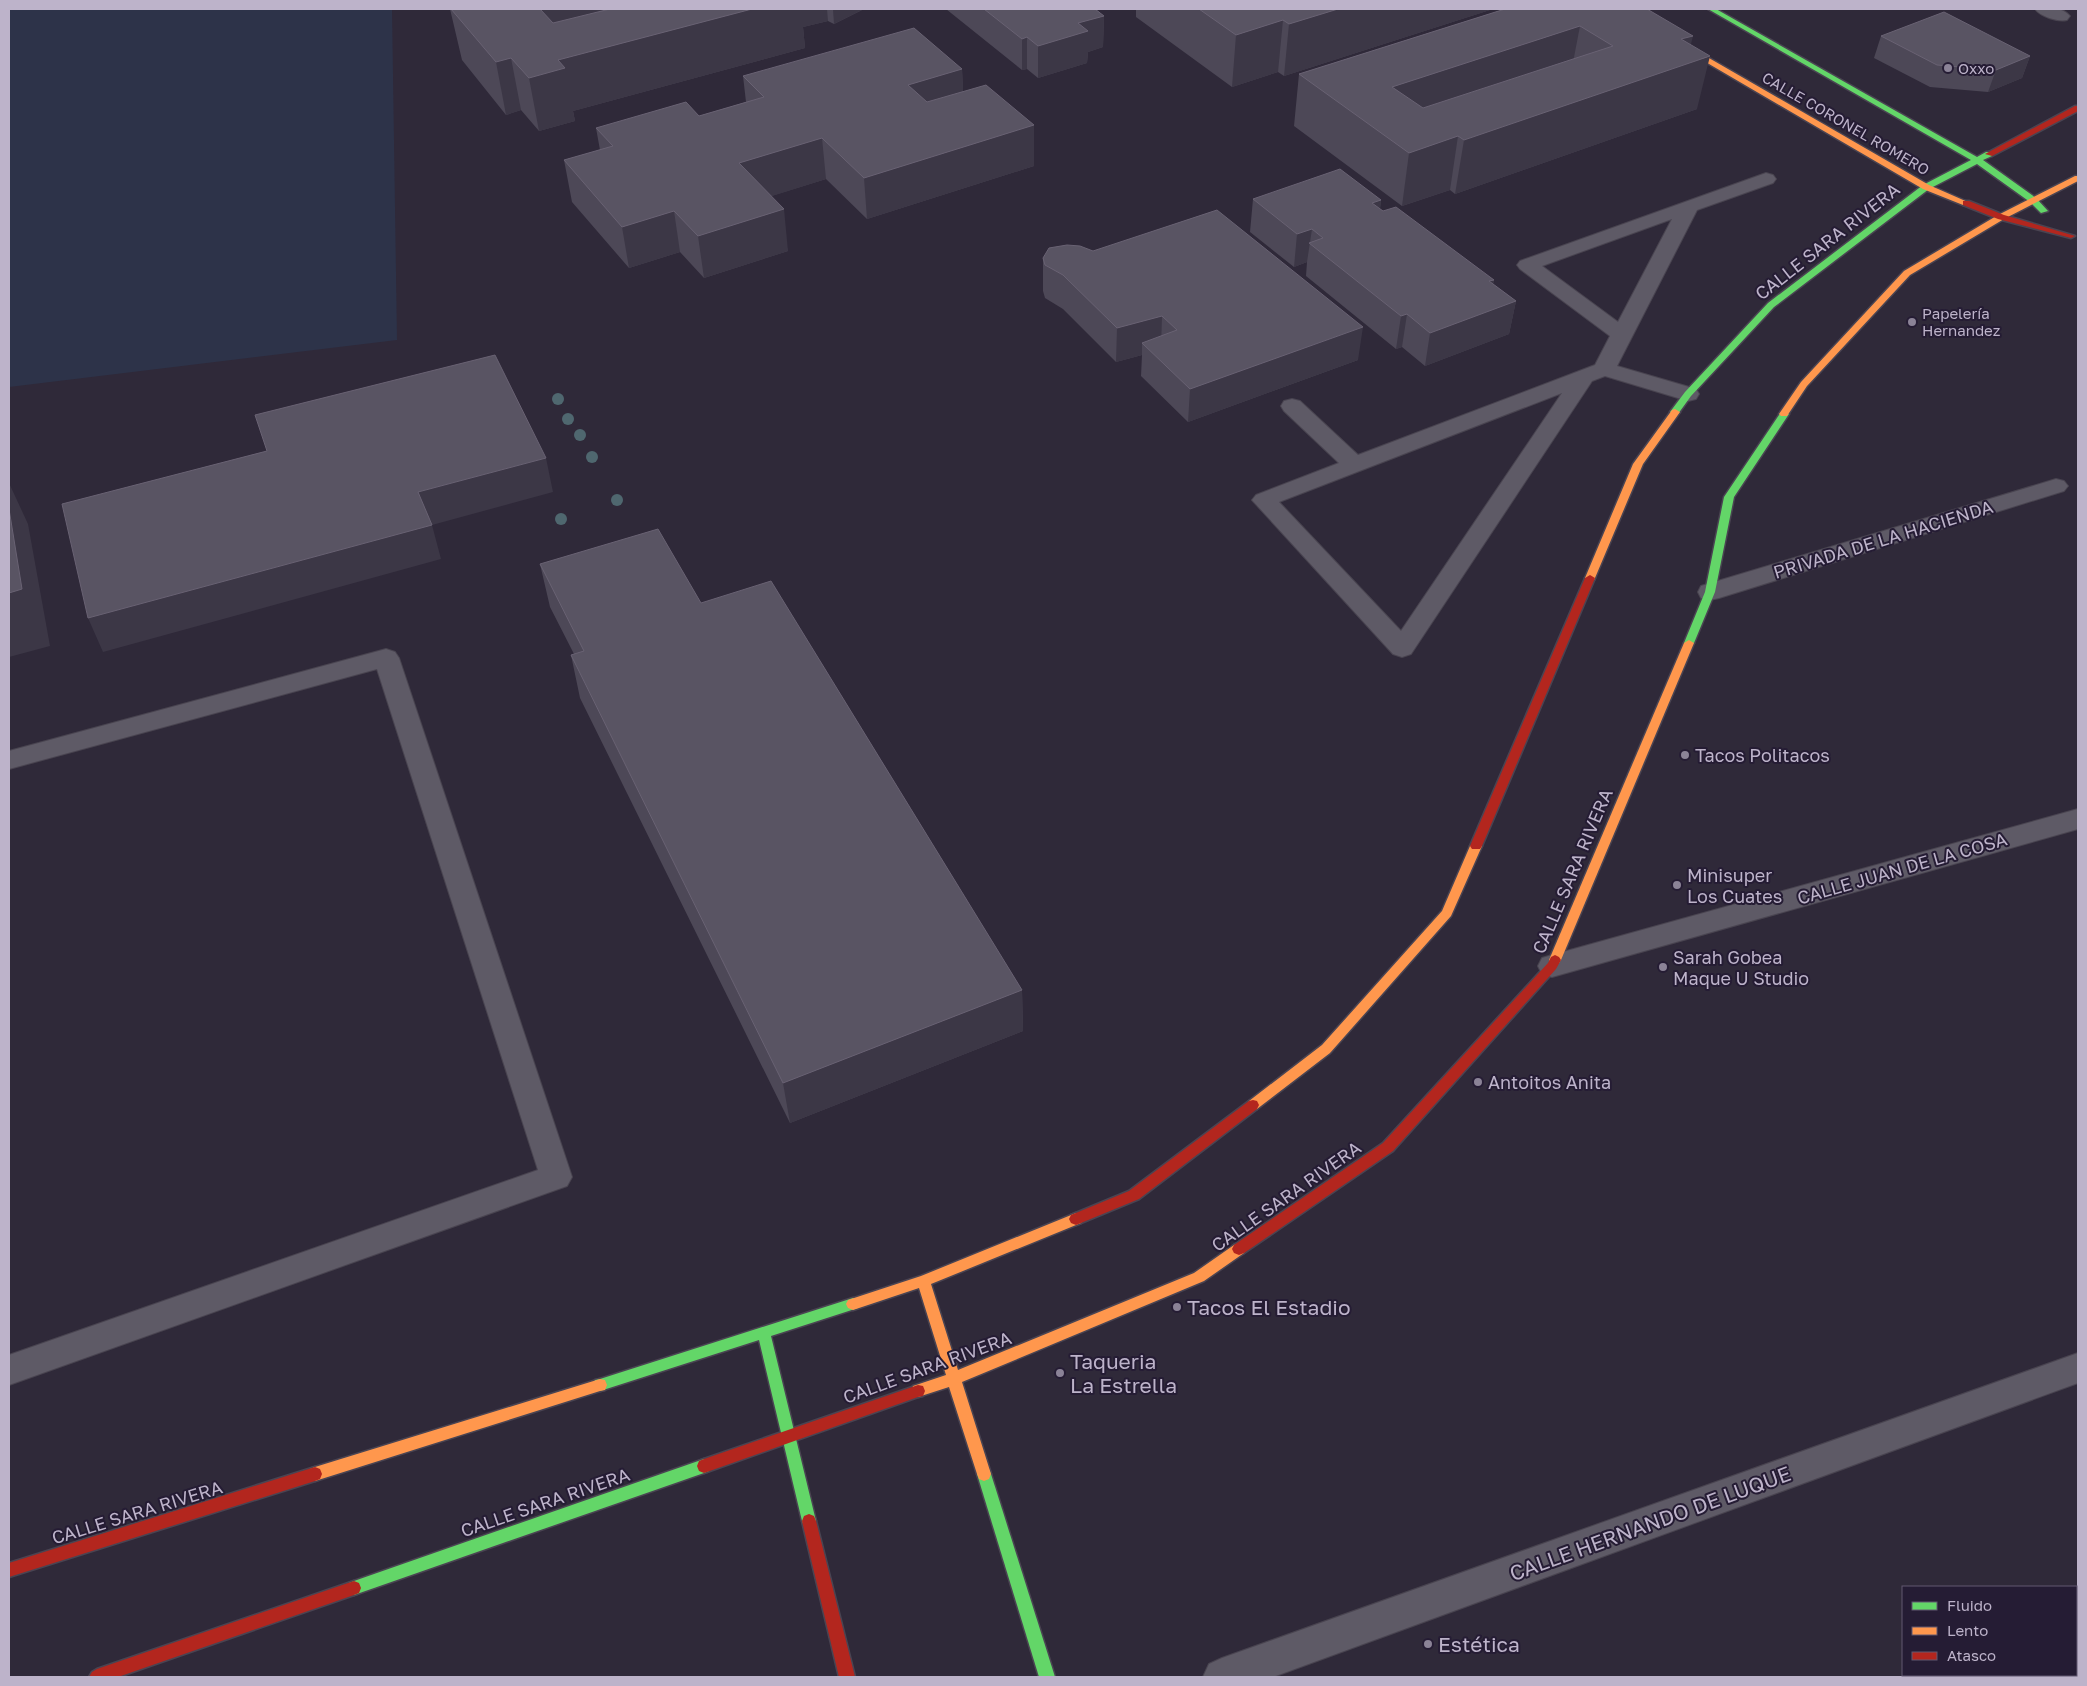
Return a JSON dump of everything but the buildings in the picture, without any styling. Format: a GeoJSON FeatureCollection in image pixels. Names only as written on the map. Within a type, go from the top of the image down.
{"type":"FeatureCollection","features":[{"type":"Feature","properties":{"kind":"street","name":"CALLE CORONEL ROMERO"},"geometry":{"type":"LineString","coordinates":[[1619,9],[1926,187],[2001,217],[2075,238]]}},
{"type":"Feature","properties":{"kind":"street","name":"CALLE CORONEL ROMERO"},"geometry":{"type":"LineString","coordinates":[[1711,9],[1978,160],[2033,200],[2075,238]]}},
{"type":"Feature","properties":{"kind":"street"},"geometry":{"type":"LineString","coordinates":[[2044,9],[2061,16]]}},
{"type":"Feature","properties":{"kind":"street","name":"CALLE SARA RIVERA"},"geometry":{"type":"LineString","coordinates":[[9,1570],[764,1334],[923,1281],[1134,1195],[1326,1049],[1448,913],[1638,464],[1688,394],[1771,304],[1926,187],[2078,108]]}},
{"type":"Feature","properties":{"kind":"street","name":"CALLE SARA RIVERA"},"geometry":{"type":"LineString","coordinates":[[97,1677],[953,1379],[1200,1277],[1388,1147],[1552,966],[1710,592],[1729,497],[1804,384],[1908,273],[2001,217],[2078,178]]}},
{"type":"Feature","properties":{"kind":"street"},"geometry":{"type":"LineString","coordinates":[[1622,335],[1527,265],[1766,179]]}},
{"type":"Feature","properties":{"kind":"street"},"geometry":{"type":"LineString","coordinates":[[1688,394],[1594,373],[1264,500],[1402,648],[1594,373],[1622,335],[1689,206]]}},
{"type":"Feature","properties":{"kind":"street"},"geometry":{"type":"LineString","coordinates":[[1292,406],[1355,465]]}},
{"type":"Feature","properties":{"kind":"street","name":"PRIVADA DE LA HACIENDA"},"geometry":{"type":"LineString","coordinates":[[1710,592],[2056,486]]}},
{"type":"Feature","properties":{"kind":"street"},"geometry":{"type":"LineString","coordinates":[[9,760],[386,658],[556,1177],[9,1370]]}},
{"type":"Feature","properties":{"kind":"street","name":"CALLE JUAN DE LA COSA"},"geometry":{"type":"LineString","coordinates":[[1552,966],[2078,819]]}},
{"type":"Feature","properties":{"kind":"street"},"geometry":{"type":"LineString","coordinates":[[923,1281],[1047,1677]]}},
{"type":"Feature","properties":{"kind":"street"},"geometry":{"type":"LineString","coordinates":[[764,1334],[847,1677]]}},
{"type":"Feature","properties":{"kind":"street","name":"CALLE HERNANDO DE LUQUE"},"geometry":{"type":"LineString","coordinates":[[1222,1677],[2078,1368]]}},
{"type":"Feature","properties":{"kind":"shaded area"},"geometry":{"type":"Polygon","coordinates":[[[9,9],[392,9],[397,340],[9,387],[9,9]]]}},
{"type":"Feature","properties":{"kind":"traffic: fast"},"geometry":{"type":"LineString","coordinates":[[1711,9],[1977,160],[2033,200],[2044,211]]}},
{"type":"Feature","properties":{"kind":"traffic: fast"},"geometry":{"type":"LineString","coordinates":[[1675,412],[1688,394],[1771,305],[1926,187],[1989,154]]}},
{"type":"Feature","properties":{"kind":"traffic: fast"},"geometry":{"type":"LineString","coordinates":[[1689,643],[1710,592],[1729,497],[1784,414]]}},
{"type":"Feature","properties":{"kind":"traffic: fast"},"geometry":{"type":"LineString","coordinates":[[600,1385],[853,1304]]}},
{"type":"Feature","properties":{"kind":"traffic: fast"},"geometry":{"type":"LineString","coordinates":[[764,1334],[809,1521]]}},
{"type":"Feature","properties":{"kind":"traffic: fast"},"geometry":{"type":"LineString","coordinates":[[354,1588],[704,1466]]}},
{"type":"Feature","properties":{"kind":"traffic: fast"},"geometry":{"type":"LineString","coordinates":[[984,1474],[1047,1677]]}},
{"type":"Feature","properties":{"kind":"traffic: slow"},"geometry":{"type":"LineString","coordinates":[[1619,9],[1926,187],[1966,203]]}},
{"type":"Feature","properties":{"kind":"traffic: slow"},"geometry":{"type":"LineString","coordinates":[[1784,414],[1804,384],[1907,273],[2001,217],[2078,178]]}},
{"type":"Feature","properties":{"kind":"traffic: slow"},"geometry":{"type":"LineString","coordinates":[[1590,578],[1638,464],[1675,412]]}},
{"type":"Feature","properties":{"kind":"traffic: slow"},"geometry":{"type":"LineString","coordinates":[[1555,960],[1689,643]]}},
{"type":"Feature","properties":{"kind":"traffic: slow"},"geometry":{"type":"LineString","coordinates":[[1253,1105],[1326,1049],[1447,913],[1476,846]]}},
{"type":"Feature","properties":{"kind":"traffic: slow"},"geometry":{"type":"LineString","coordinates":[[853,1304],[923,1281],[1076,1219]]}},
{"type":"Feature","properties":{"kind":"traffic: slow"},"geometry":{"type":"LineString","coordinates":[[918,1391],[953,1379],[1199,1277],[1239,1249]]}},
{"type":"Feature","properties":{"kind":"traffic: slow"},"geometry":{"type":"LineString","coordinates":[[923,1281],[984,1474]]}},
{"type":"Feature","properties":{"kind":"traffic: slow"},"geometry":{"type":"LineString","coordinates":[[315,1474],[600,1385]]}},
{"type":"Feature","properties":{"kind":"traffic: jam"},"geometry":{"type":"LineString","coordinates":[[1989,154],[2078,108]]}},
{"type":"Feature","properties":{"kind":"traffic: jam"},"geometry":{"type":"LineString","coordinates":[[1966,203],[2001,217],[2071,236]]}},
{"type":"Feature","properties":{"kind":"traffic: jam"},"geometry":{"type":"LineString","coordinates":[[1476,846],[1590,578]]}},
{"type":"Feature","properties":{"kind":"traffic: jam"},"geometry":{"type":"LineString","coordinates":[[1239,1249],[1388,1147],[1552,966],[1555,960]]}},
{"type":"Feature","properties":{"kind":"traffic: jam"},"geometry":{"type":"LineString","coordinates":[[1076,1219],[1134,1195],[1253,1105]]}},
{"type":"Feature","properties":{"kind":"traffic: jam"},"geometry":{"type":"LineString","coordinates":[[704,1466],[918,1391]]}},
{"type":"Feature","properties":{"kind":"traffic: jam"},"geometry":{"type":"LineString","coordinates":[[9,1570],[315,1474]]}},
{"type":"Feature","properties":{"kind":"traffic: jam"},"geometry":{"type":"LineString","coordinates":[[809,1521],[847,1677]]}},
{"type":"Feature","properties":{"kind":"traffic: jam"},"geometry":{"type":"LineString","coordinates":[[97,1677],[354,1588]]}},
{"type":"Feature","properties":{"kind":"place","name":"Oxxo"},"geometry":{"type":"Point","coordinates":[1948,68]}},
{"type":"Feature","properties":{"kind":"place","name":"Papelería Hernandez"},"geometry":{"type":"Point","coordinates":[1912,322]}},
{"type":"Feature","properties":{"kind":"place","name":"Tacos Politacos"},"geometry":{"type":"Point","coordinates":[1685,755]}},
{"type":"Feature","properties":{"kind":"place","name":"Minisuper Los Cuates"},"geometry":{"type":"Point","coordinates":[1677,885]}},
{"type":"Feature","properties":{"kind":"place","name":"Sarah Gobea Maque U Studio"},"geometry":{"type":"Point","coordinates":[1663,967]}},
{"type":"Feature","properties":{"kind":"place","name":"Antoitos Anita"},"geometry":{"type":"Point","coordinates":[1478,1082]}},
{"type":"Feature","properties":{"kind":"place","name":"Tacos El Estadio"},"geometry":{"type":"Point","coordinates":[1177,1307]}},
{"type":"Feature","properties":{"kind":"place","name":"Taqueria La Estrella"},"geometry":{"type":"Point","coordinates":[1060,1373]}},
{"type":"Feature","properties":{"kind":"place","name":"Estética"},"geometry":{"type":"Point","coordinates":[1428,1644]}}]}
